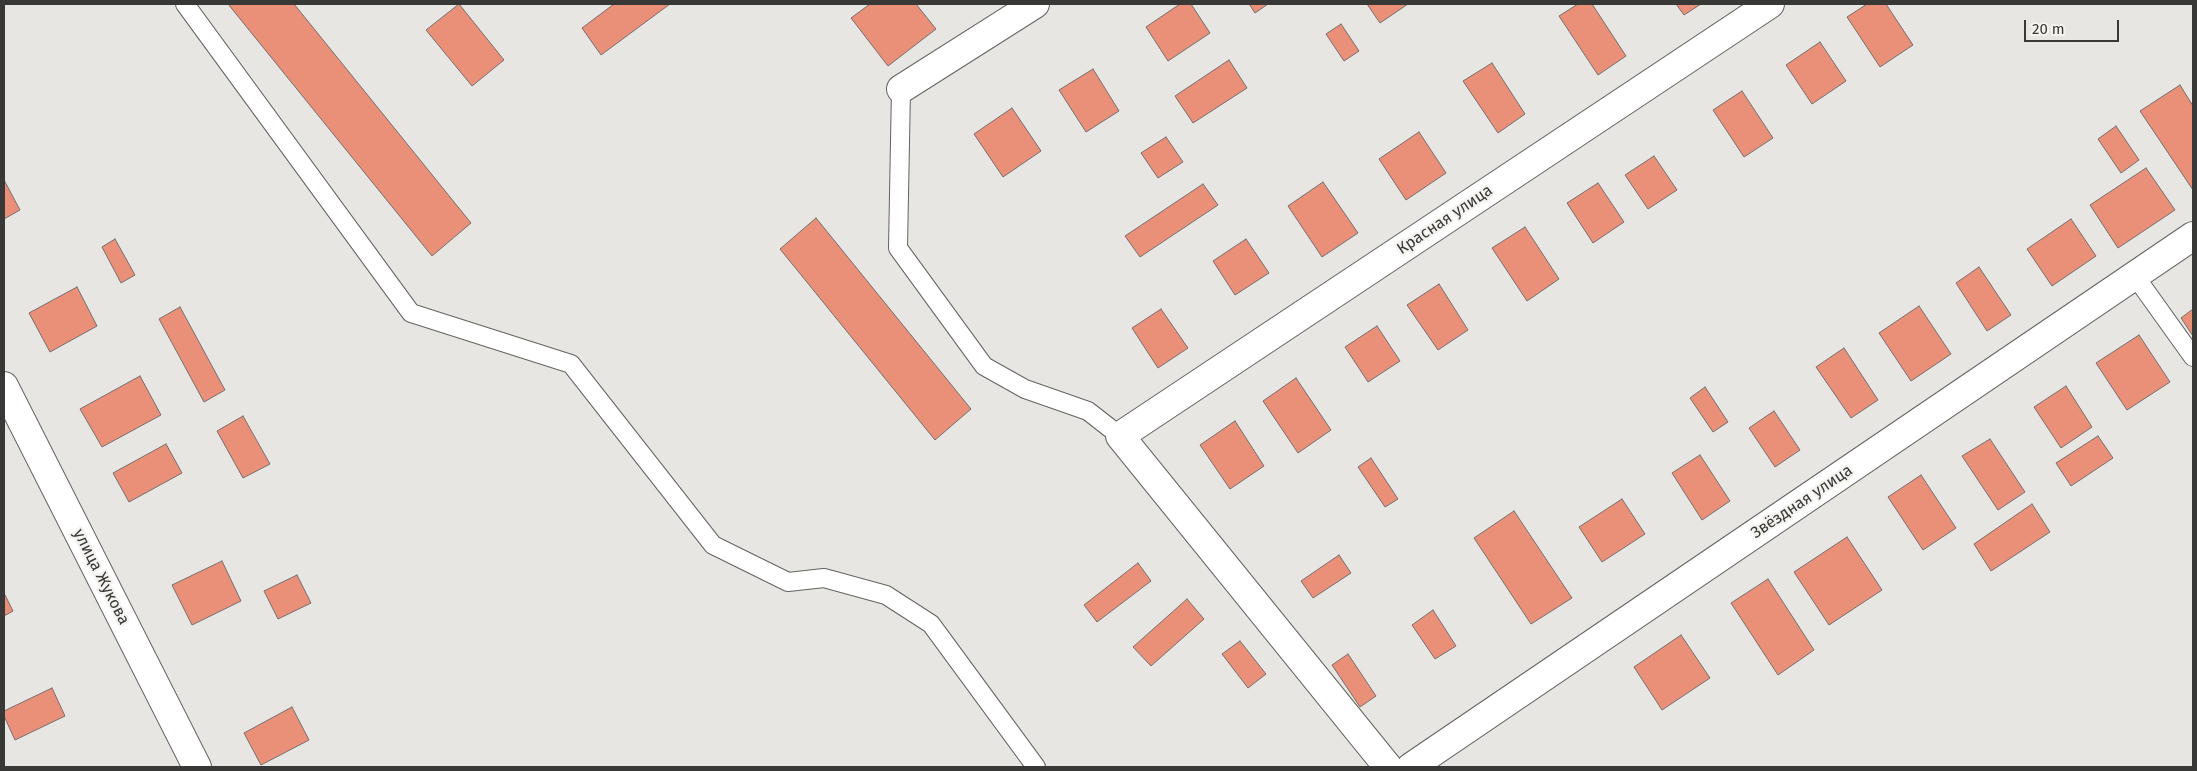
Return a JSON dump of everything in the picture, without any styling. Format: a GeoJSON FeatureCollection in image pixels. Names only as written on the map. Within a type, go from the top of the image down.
{"type":"FeatureCollection","features":[{"type":"Feature","properties":{"kind":"street"},"geometry":{"type":"LineString","coordinates":[[901,89],[1035,4]]}},
{"type":"Feature","properties":{"kind":"street","name":"Красная улица"},"geometry":{"type":"LineString","coordinates":[[1120,436],[1770,4]]}},
{"type":"Feature","properties":{"kind":"street","name":"Звёздная улица"},"geometry":{"type":"LineString","coordinates":[[1411,767],[2193,236]]}},
{"type":"Feature","properties":{"kind":"street","name":"улица Жукова"},"geometry":{"type":"LineString","coordinates":[[4,386],[197,767]]}},
{"type":"Feature","properties":{"kind":"street"},"geometry":{"type":"LineString","coordinates":[[1120,436],[1388,767]]}},
{"type":"Feature","properties":{"kind":"lane"},"geometry":{"type":"LineString","coordinates":[[185,4],[412,313],[571,364],[713,545],[788,582],[824,578],[886,595],[931,624],[1036,767]]}},
{"type":"Feature","properties":{"kind":"lane"},"geometry":{"type":"LineString","coordinates":[[901,89],[898,248],[984,366],[1025,389],[1088,411],[1120,436]]}},
{"type":"Feature","properties":{"kind":"lane"},"geometry":{"type":"LineString","coordinates":[[2135,276],[2193,357]]}},
{"type":"Feature","properties":{"kind":"building"},"geometry":{"type":"Polygon","coordinates":[[[228,4],[294,4],[471,223],[432,256],[228,4]]]}},
{"type":"Feature","properties":{"kind":"building"},"geometry":{"type":"Polygon","coordinates":[[[459,4],[504,60],[472,86],[426,30],[459,4]]]}},
{"type":"Feature","properties":{"kind":"building"},"geometry":{"type":"Polygon","coordinates":[[[614,4],[670,4],[601,55],[582,28],[614,4]]]}},
{"type":"Feature","properties":{"kind":"building"},"geometry":{"type":"Polygon","coordinates":[[[870,4],[916,4],[936,29],[888,66],[851,18],[870,4]]]}},
{"type":"Feature","properties":{"kind":"building"},"geometry":{"type":"Polygon","coordinates":[[[1180,4],[1191,4],[1210,33],[1168,61],[1146,27],[1180,4]]]}},
{"type":"Feature","properties":{"kind":"building"},"geometry":{"type":"Polygon","coordinates":[[[1249,4],[1268,4],[1255,13],[1249,4]]]}},
{"type":"Feature","properties":{"kind":"building"},"geometry":{"type":"Polygon","coordinates":[[[1367,4],[1408,4],[1380,23],[1367,4]]]}},
{"type":"Feature","properties":{"kind":"building"},"geometry":{"type":"Polygon","coordinates":[[[1578,4],[1592,4],[1626,56],[1598,75],[1559,16],[1578,4]]]}},
{"type":"Feature","properties":{"kind":"building"},"geometry":{"type":"Polygon","coordinates":[[[1676,4],[1701,4],[1684,15],[1676,4]]]}},
{"type":"Feature","properties":{"kind":"building"},"geometry":{"type":"Polygon","coordinates":[[[1867,4],[1886,4],[1913,45],[1880,67],[1847,17],[1867,4]]]}},
{"type":"Feature","properties":{"kind":"building"},"geometry":{"type":"Polygon","coordinates":[[[1341,24],[1359,51],[1344,61],[1326,34],[1341,24]]]}},
{"type":"Feature","properties":{"kind":"building"},"geometry":{"type":"Polygon","coordinates":[[[1820,42],[1846,81],[1812,104],[1786,65],[1820,42]]]}},
{"type":"Feature","properties":{"kind":"building"},"geometry":{"type":"Polygon","coordinates":[[[1229,60],[1247,88],[1193,123],[1175,96],[1229,60]]]}},
{"type":"Feature","properties":{"kind":"building"},"geometry":{"type":"Polygon","coordinates":[[[1492,63],[1525,114],[1498,133],[1463,81],[1492,63]]]}},
{"type":"Feature","properties":{"kind":"building"},"geometry":{"type":"Polygon","coordinates":[[[1093,69],[1119,111],[1086,132],[1059,90],[1093,69]]]}},
{"type":"Feature","properties":{"kind":"building"},"geometry":{"type":"Polygon","coordinates":[[[2180,85],[2193,106],[2193,190],[2140,111],[2180,85]]]}},
{"type":"Feature","properties":{"kind":"building"},"geometry":{"type":"Polygon","coordinates":[[[1742,91],[1773,138],[1744,157],[1713,110],[1742,91]]]}},
{"type":"Feature","properties":{"kind":"building"},"geometry":{"type":"Polygon","coordinates":[[[1012,108],[1041,151],[1003,177],[974,134],[1012,108]]]}},
{"type":"Feature","properties":{"kind":"building"},"geometry":{"type":"Polygon","coordinates":[[[2116,126],[2139,160],[2121,173],[2098,139],[2116,126]]]}},
{"type":"Feature","properties":{"kind":"building"},"geometry":{"type":"Polygon","coordinates":[[[1419,132],[1446,173],[1406,200],[1379,159],[1419,132]]]}},
{"type":"Feature","properties":{"kind":"building"},"geometry":{"type":"Polygon","coordinates":[[[1166,137],[1183,162],[1158,178],[1141,153],[1166,137]]]}},
{"type":"Feature","properties":{"kind":"building"},"geometry":{"type":"Polygon","coordinates":[[[1654,156],[1677,190],[1648,209],[1625,175],[1654,156]]]}},
{"type":"Feature","properties":{"kind":"building"},"geometry":{"type":"Polygon","coordinates":[[[2146,168],[2175,210],[2118,248],[2090,205],[2146,168]]]}},
{"type":"Feature","properties":{"kind":"building"},"geometry":{"type":"Polygon","coordinates":[[[4,180],[20,210],[4,219],[4,180]]]}},
{"type":"Feature","properties":{"kind":"building"},"geometry":{"type":"Polygon","coordinates":[[[1323,182],[1358,233],[1322,257],[1288,206],[1323,182]]]}},
{"type":"Feature","properties":{"kind":"building"},"geometry":{"type":"Polygon","coordinates":[[[1598,183],[1624,222],[1593,243],[1567,203],[1598,183]]]}},
{"type":"Feature","properties":{"kind":"building"},"geometry":{"type":"Polygon","coordinates":[[[1203,184],[1218,205],[1140,257],[1125,236],[1203,184]]]}},
{"type":"Feature","properties":{"kind":"building"},"geometry":{"type":"Polygon","coordinates":[[[816,218],[971,409],[935,440],[780,249],[816,218]]]}},
{"type":"Feature","properties":{"kind":"building"},"geometry":{"type":"Polygon","coordinates":[[[2071,219],[2096,256],[2052,286],[2027,249],[2071,219]]]}},
{"type":"Feature","properties":{"kind":"building"},"geometry":{"type":"Polygon","coordinates":[[[1525,227],[1559,279],[1527,301],[1492,248],[1525,227]]]}},
{"type":"Feature","properties":{"kind":"building"},"geometry":{"type":"Polygon","coordinates":[[[115,239],[135,275],[121,283],[102,247],[115,239]]]}},
{"type":"Feature","properties":{"kind":"building"},"geometry":{"type":"Polygon","coordinates":[[[1246,239],[1269,273],[1235,295],[1213,261],[1246,239]]]}},
{"type":"Feature","properties":{"kind":"building"},"geometry":{"type":"Polygon","coordinates":[[[1979,267],[2011,315],[1987,331],[1956,283],[1979,267]]]}},
{"type":"Feature","properties":{"kind":"building"},"geometry":{"type":"Polygon","coordinates":[[[1439,284],[1468,330],[1438,350],[1407,305],[1439,284]]]}},
{"type":"Feature","properties":{"kind":"building"},"geometry":{"type":"Polygon","coordinates":[[[77,287],[97,326],[50,352],[29,313],[77,287]]]}},
{"type":"Feature","properties":{"kind":"building"},"geometry":{"type":"Polygon","coordinates":[[[1919,306],[1951,354],[1911,381],[1879,333],[1919,306]]]}},
{"type":"Feature","properties":{"kind":"building"},"geometry":{"type":"Polygon","coordinates":[[[180,307],[225,390],[204,402],[159,319],[180,307]]]}},
{"type":"Feature","properties":{"kind":"building"},"geometry":{"type":"Polygon","coordinates":[[[1161,309],[1188,348],[1158,368],[1132,328],[1161,309]]]}},
{"type":"Feature","properties":{"kind":"building"},"geometry":{"type":"Polygon","coordinates":[[[2193,309],[2193,336],[2181,318],[2193,309]]]}},
{"type":"Feature","properties":{"kind":"building"},"geometry":{"type":"Polygon","coordinates":[[[1377,326],[1400,361],[1368,382],[1345,347],[1377,326]]]}},
{"type":"Feature","properties":{"kind":"building"},"geometry":{"type":"Polygon","coordinates":[[[2139,335],[2170,382],[2127,410],[2096,363],[2139,335]]]}},
{"type":"Feature","properties":{"kind":"building"},"geometry":{"type":"Polygon","coordinates":[[[1844,348],[1878,400],[1851,418],[1816,367],[1844,348]]]}},
{"type":"Feature","properties":{"kind":"building"},"geometry":{"type":"Polygon","coordinates":[[[140,376],[161,415],[102,447],[80,409],[140,376]]]}},
{"type":"Feature","properties":{"kind":"building"},"geometry":{"type":"Polygon","coordinates":[[[1296,378],[1331,430],[1298,453],[1263,401],[1296,378]]]}},
{"type":"Feature","properties":{"kind":"building"},"geometry":{"type":"Polygon","coordinates":[[[2066,386],[2092,427],[2061,448],[2034,407],[2066,386]]]}},
{"type":"Feature","properties":{"kind":"building"},"geometry":{"type":"Polygon","coordinates":[[[1705,387],[1728,422],[1713,432],[1690,398],[1705,387]]]}},
{"type":"Feature","properties":{"kind":"building"},"geometry":{"type":"Polygon","coordinates":[[[1774,411],[1800,450],[1775,467],[1749,428],[1774,411]]]}},
{"type":"Feature","properties":{"kind":"building"},"geometry":{"type":"Polygon","coordinates":[[[243,416],[270,464],[243,478],[217,431],[243,416]]]}},
{"type":"Feature","properties":{"kind":"building"},"geometry":{"type":"Polygon","coordinates":[[[1235,421],[1264,466],[1230,489],[1200,445],[1235,421]]]}},
{"type":"Feature","properties":{"kind":"building"},"geometry":{"type":"Polygon","coordinates":[[[2098,436],[2113,458],[2071,486],[2056,463],[2098,436]]]}},
{"type":"Feature","properties":{"kind":"building"},"geometry":{"type":"Polygon","coordinates":[[[1990,439],[2025,492],[1998,510],[1962,456],[1990,439]]]}},
{"type":"Feature","properties":{"kind":"building"},"geometry":{"type":"Polygon","coordinates":[[[166,444],[182,473],[129,502],[113,473],[166,444]]]}},
{"type":"Feature","properties":{"kind":"building"},"geometry":{"type":"Polygon","coordinates":[[[1700,455],[1730,501],[1702,520],[1672,473],[1700,455]]]}},
{"type":"Feature","properties":{"kind":"building"},"geometry":{"type":"Polygon","coordinates":[[[1371,458],[1398,499],[1385,507],[1358,467],[1371,458]]]}},
{"type":"Feature","properties":{"kind":"building"},"geometry":{"type":"Polygon","coordinates":[[[1921,475],[1956,528],[1923,550],[1888,497],[1921,475]]]}},
{"type":"Feature","properties":{"kind":"building"},"geometry":{"type":"Polygon","coordinates":[[[1622,499],[1645,534],[1602,562],[1579,527],[1622,499]]]}},
{"type":"Feature","properties":{"kind":"building"},"geometry":{"type":"Polygon","coordinates":[[[2032,504],[2050,532],[1991,571],[1974,544],[2032,504]]]}},
{"type":"Feature","properties":{"kind":"building"},"geometry":{"type":"Polygon","coordinates":[[[1514,511],[1572,598],[1531,624],[1474,538],[1514,511]]]}},
{"type":"Feature","properties":{"kind":"building"},"geometry":{"type":"Polygon","coordinates":[[[1847,537],[1882,590],[1829,625],[1794,572],[1847,537]]]}},
{"type":"Feature","properties":{"kind":"building"},"geometry":{"type":"Polygon","coordinates":[[[1339,555],[1351,573],[1313,598],[1301,581],[1339,555]]]}},
{"type":"Feature","properties":{"kind":"building"},"geometry":{"type":"Polygon","coordinates":[[[222,561],[241,601],[192,625],[172,585],[222,561]]]}},
{"type":"Feature","properties":{"kind":"building"},"geometry":{"type":"Polygon","coordinates":[[[1138,563],[1151,581],[1097,622],[1084,605],[1138,563]]]}},
{"type":"Feature","properties":{"kind":"building"},"geometry":{"type":"Polygon","coordinates":[[[297,575],[311,603],[278,619],[264,591],[297,575]]]}},
{"type":"Feature","properties":{"kind":"building"},"geometry":{"type":"Polygon","coordinates":[[[1768,579],[1814,650],[1778,675],[1731,603],[1768,579]]]}},
{"type":"Feature","properties":{"kind":"building"},"geometry":{"type":"Polygon","coordinates":[[[4,593],[13,611],[4,616],[4,593]]]}},
{"type":"Feature","properties":{"kind":"building"},"geometry":{"type":"Polygon","coordinates":[[[1187,599],[1204,619],[1151,666],[1133,647],[1187,599]]]}},
{"type":"Feature","properties":{"kind":"building"},"geometry":{"type":"Polygon","coordinates":[[[1433,610],[1456,646],[1435,659],[1412,625],[1433,610]]]}},
{"type":"Feature","properties":{"kind":"building"},"geometry":{"type":"Polygon","coordinates":[[[1681,635],[1710,678],[1662,710],[1634,667],[1681,635]]]}},
{"type":"Feature","properties":{"kind":"building"},"geometry":{"type":"Polygon","coordinates":[[[1240,641],[1266,674],[1248,688],[1222,654],[1240,641]]]}},
{"type":"Feature","properties":{"kind":"building"},"geometry":{"type":"Polygon","coordinates":[[[1348,654],[1376,696],[1360,707],[1332,665],[1348,654]]]}},
{"type":"Feature","properties":{"kind":"building"},"geometry":{"type":"Polygon","coordinates":[[[52,688],[65,716],[15,740],[4,716],[4,711],[52,688]]]}},
{"type":"Feature","properties":{"kind":"building"},"geometry":{"type":"Polygon","coordinates":[[[292,707],[309,740],[261,765],[244,733],[292,707]]]}}]}
